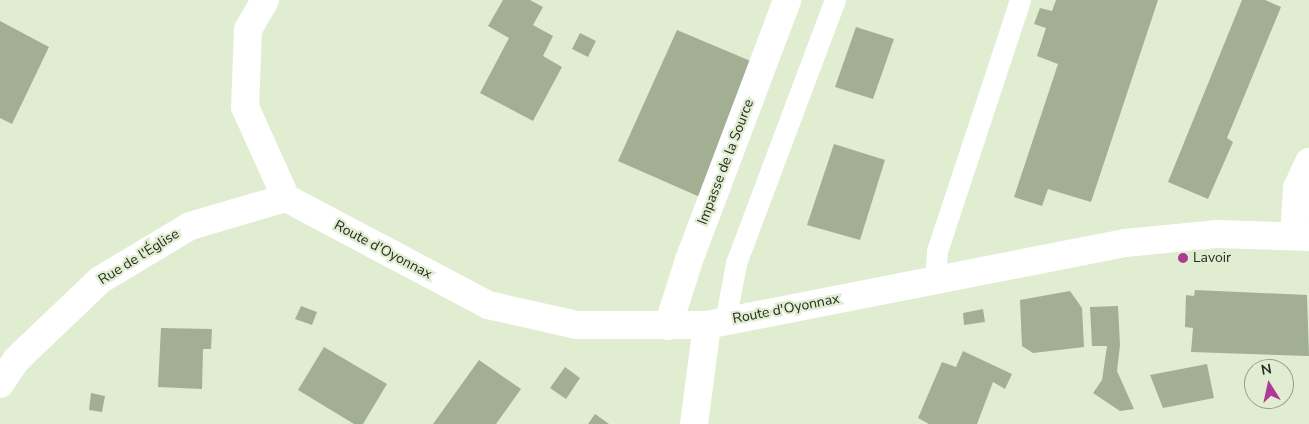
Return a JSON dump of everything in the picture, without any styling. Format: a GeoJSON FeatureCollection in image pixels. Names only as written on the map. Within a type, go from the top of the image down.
{"type":"FeatureCollection","features":[{"type":"Feature","properties":{"kind":"street"},"geometry":{"type":"LineString","coordinates":[[265,0],[248,30],[245,107],[286,198]]}},
{"type":"Feature","properties":{"kind":"street","name":"Impasse de la Source"},"geometry":{"type":"LineString","coordinates":[[668,326],[689,260],[787,0]]}},
{"type":"Feature","properties":{"kind":"street"},"geometry":{"type":"LineString","coordinates":[[1301,237],[1297,188],[1309,162]]}},
{"type":"Feature","properties":{"kind":"street","name":"Route d'Oyonnax"},"geometry":{"type":"LineString","coordinates":[[286,198],[488,305],[577,325],[668,326],[716,323],[1125,243],[1216,234],[1301,237]]}},
{"type":"Feature","properties":{"kind":"street","name":"Rue de l'Église"},"geometry":{"type":"LineString","coordinates":[[0,384],[16,360],[100,280],[190,226],[286,198]]}},
{"type":"Feature","properties":{"kind":"street"},"geometry":{"type":"LineString","coordinates":[[694,424],[716,323]]}},
{"type":"Feature","properties":{"kind":"lane"},"geometry":{"type":"LineString","coordinates":[[716,323],[736,263],[835,0]]}},
{"type":"Feature","properties":{"kind":"lane"},"geometry":{"type":"LineString","coordinates":[[935,280],[937,251],[1020,0]]}},
{"type":"Feature","properties":{"kind":"building"},"geometry":{"type":"Polygon","coordinates":[[[503,0],[530,0],[543,7],[533,25],[553,36],[543,56],[562,67],[533,121],[480,93],[509,38],[488,26],[503,0]]]}},
{"type":"Feature","properties":{"kind":"building"},"geometry":{"type":"Polygon","coordinates":[[[1056,0],[1158,0],[1091,202],[1048,189],[1042,206],[1014,197],[1058,64],[1037,56],[1046,28],[1034,24],[1040,8],[1052,11],[1056,0]]]}},
{"type":"Feature","properties":{"kind":"building"},"geometry":{"type":"Polygon","coordinates":[[[1242,0],[1265,0],[1281,7],[1227,138],[1233,142],[1208,199],[1168,182],[1242,0]]]}},
{"type":"Feature","properties":{"kind":"building"},"geometry":{"type":"Polygon","coordinates":[[[0,21],[49,47],[12,124],[0,118],[0,21]]]}},
{"type":"Feature","properties":{"kind":"building"},"geometry":{"type":"Polygon","coordinates":[[[856,27],[894,39],[873,99],[835,87],[856,27]]]}},
{"type":"Feature","properties":{"kind":"building"},"geometry":{"type":"Polygon","coordinates":[[[677,30],[760,65],[700,197],[618,161],[677,30]]]}},
{"type":"Feature","properties":{"kind":"building"},"geometry":{"type":"Polygon","coordinates":[[[580,33],[596,41],[588,57],[572,49],[580,33]]]}},
{"type":"Feature","properties":{"kind":"building"},"geometry":{"type":"Polygon","coordinates":[[[834,144],[885,160],[860,240],[807,225],[834,144]]]}},
{"type":"Feature","properties":{"kind":"building"},"geometry":{"type":"Polygon","coordinates":[[[1195,290],[1307,295],[1309,356],[1191,352],[1193,328],[1185,327],[1186,295],[1194,296],[1195,290]]]}},
{"type":"Feature","properties":{"kind":"building"},"geometry":{"type":"Polygon","coordinates":[[[1070,291],[1082,308],[1084,347],[1033,353],[1022,346],[1020,300],[1070,291]]]}},
{"type":"Feature","properties":{"kind":"building"},"geometry":{"type":"Polygon","coordinates":[[[301,306],[317,312],[312,325],[295,319],[301,306]]]}},
{"type":"Feature","properties":{"kind":"building"},"geometry":{"type":"Polygon","coordinates":[[[1118,306],[1120,345],[1117,371],[1134,409],[1120,411],[1093,393],[1102,380],[1107,346],[1092,346],[1090,307],[1118,306]]]}},
{"type":"Feature","properties":{"kind":"building"},"geometry":{"type":"Polygon","coordinates":[[[983,309],[985,322],[964,325],[963,313],[983,309]]]}},
{"type":"Feature","properties":{"kind":"building"},"geometry":{"type":"Polygon","coordinates":[[[161,328],[212,329],[211,349],[203,349],[202,389],[158,387],[161,328]]]}},
{"type":"Feature","properties":{"kind":"building"},"geometry":{"type":"Polygon","coordinates":[[[324,347],[387,384],[363,424],[354,424],[298,390],[324,347]]]}},
{"type":"Feature","properties":{"kind":"building"},"geometry":{"type":"Polygon","coordinates":[[[963,351],[1012,374],[1005,389],[993,382],[977,424],[929,424],[918,418],[942,362],[956,367],[963,351]]]}},
{"type":"Feature","properties":{"kind":"building"},"geometry":{"type":"Polygon","coordinates":[[[479,360],[521,389],[496,424],[433,424],[479,360]]]}},
{"type":"Feature","properties":{"kind":"building"},"geometry":{"type":"Polygon","coordinates":[[[1207,364],[1214,398],[1163,408],[1150,375],[1207,364]]]}},
{"type":"Feature","properties":{"kind":"building"},"geometry":{"type":"Polygon","coordinates":[[[565,367],[580,378],[566,399],[550,388],[565,367]]]}},
{"type":"Feature","properties":{"kind":"building"},"geometry":{"type":"Polygon","coordinates":[[[91,393],[105,396],[102,412],[89,410],[91,393]]]}},
{"type":"Feature","properties":{"kind":"building"},"geometry":{"type":"Polygon","coordinates":[[[595,414],[609,424],[588,424],[595,414]]]}},
{"type":"Feature","properties":{"kind":"place","name":"Lavoir"},"geometry":{"type":"Point","coordinates":[1183,258]}}]}
